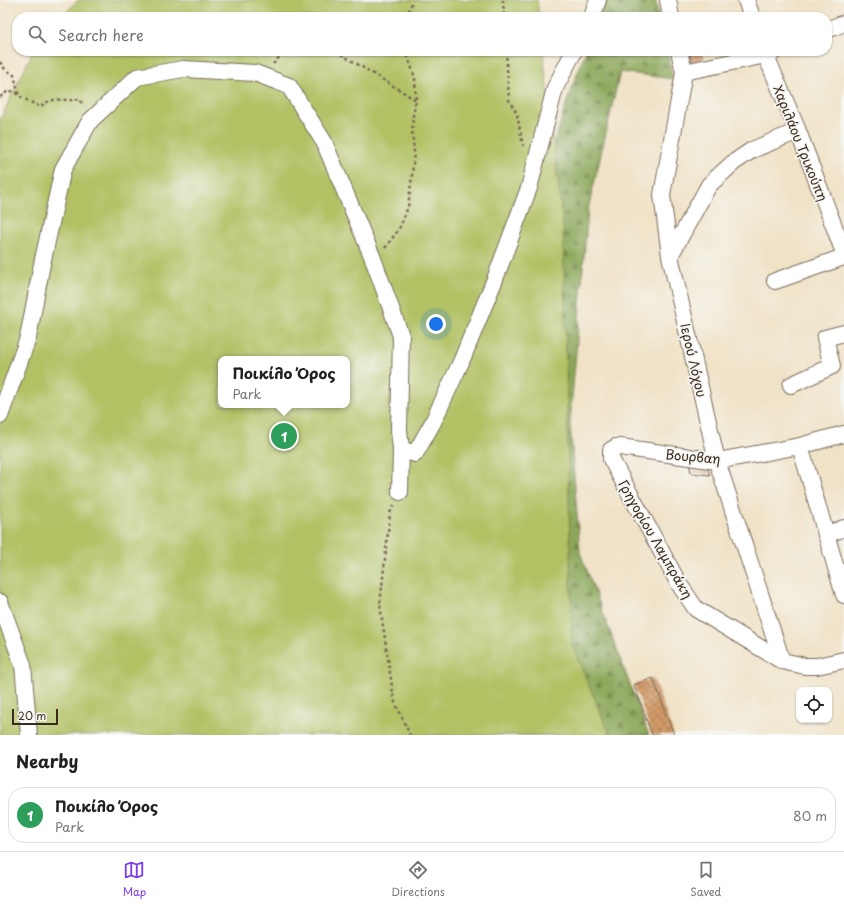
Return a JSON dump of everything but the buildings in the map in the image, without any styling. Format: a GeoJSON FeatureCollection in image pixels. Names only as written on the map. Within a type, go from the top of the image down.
{"type":"FeatureCollection","features":[{"type":"Feature","properties":{"kind":"street"},"geometry":{"type":"LineString","coordinates":[[594,12],[598,0]]}},
{"type":"Feature","properties":{"kind":"street"},"geometry":{"type":"LineString","coordinates":[[668,0],[671,12]]}},
{"type":"Feature","properties":{"kind":"street"},"geometry":{"type":"LineString","coordinates":[[746,0],[750,12]]}},
{"type":"Feature","properties":{"kind":"street"},"geometry":{"type":"LineString","coordinates":[[832,28],[844,23]]}},
{"type":"Feature","properties":{"kind":"street"},"geometry":{"type":"LineString","coordinates":[[401,449],[415,454],[432,424],[461,362],[529,188],[555,88],[571,56]]}},
{"type":"Feature","properties":{"kind":"street","name":"Ιερού Λόχου"},"geometry":{"type":"LineString","coordinates":[[680,56],[684,72],[662,195],[670,256],[717,460],[782,661]]}},
{"type":"Feature","properties":{"kind":"street"},"geometry":{"type":"LineString","coordinates":[[684,72],[751,56]]}},
{"type":"Feature","properties":{"kind":"street","name":"Χαριλάου Τρικούπη"},"geometry":{"type":"LineString","coordinates":[[770,56],[844,253]]}},
{"type":"Feature","properties":{"kind":"street"},"geometry":{"type":"LineString","coordinates":[[0,416],[28,338],[42,264],[63,170],[90,121],[136,77],[183,69],[254,73],[289,86],[324,142],[372,256],[401,336],[400,492]]}},
{"type":"Feature","properties":{"kind":"street"},"geometry":{"type":"LineString","coordinates":[[670,256],[709,185],[733,163],[752,150],[798,131]]}},
{"type":"Feature","properties":{"kind":"street"},"geometry":{"type":"LineString","coordinates":[[775,281],[844,257]]}},
{"type":"Feature","properties":{"kind":"street"},"geometry":{"type":"LineString","coordinates":[[791,385],[832,366],[825,338],[844,333]]}},
{"type":"Feature","properties":{"kind":"street","name":"Βουρβαη"},"geometry":{"type":"LineString","coordinates":[[611,450],[616,447],[620,447],[717,460],[800,446],[844,434]]}},
{"type":"Feature","properties":{"kind":"street"},"geometry":{"type":"LineString","coordinates":[[800,446],[844,595]]}},
{"type":"Feature","properties":{"kind":"street","name":"Γρηγορίου Λαμπράκη"},"geometry":{"type":"LineString","coordinates":[[611,450],[611,459],[679,584],[696,609],[782,661],[805,666],[817,666],[844,660]]}},
{"type":"Feature","properties":{"kind":"street"},"geometry":{"type":"LineString","coordinates":[[826,535],[844,528]]}},
{"type":"Feature","properties":{"kind":"street"},"geometry":{"type":"LineString","coordinates":[[0,602],[23,665],[30,735]]}},
{"type":"Feature","properties":{"kind":"path"},"geometry":{"type":"LineString","coordinates":[[408,12],[413,0]]}},
{"type":"Feature","properties":{"kind":"path"},"geometry":{"type":"LineString","coordinates":[[503,0],[504,12]]}},
{"type":"Feature","properties":{"kind":"path"},"geometry":{"type":"LineString","coordinates":[[344,56],[416,100]]}},
{"type":"Feature","properties":{"kind":"path"},"geometry":{"type":"LineString","coordinates":[[372,256],[386,248],[399,229],[408,207],[414,152],[412,130],[416,100],[415,78],[408,56]]}},
{"type":"Feature","properties":{"kind":"path"},"geometry":{"type":"LineString","coordinates":[[506,56],[509,100],[517,114],[524,152],[536,159]]}},
{"type":"Feature","properties":{"kind":"path"},"geometry":{"type":"LineString","coordinates":[[0,62],[4,68],[14,75],[19,96]]}},
{"type":"Feature","properties":{"kind":"path"},"geometry":{"type":"LineString","coordinates":[[0,97],[7,92],[14,91],[19,96],[40,107],[45,103],[56,99],[69,101],[80,99],[90,121]]}},
{"type":"Feature","properties":{"kind":"path"},"geometry":{"type":"LineString","coordinates":[[400,492],[390,513],[380,605],[394,700],[410,735]]}},
{"type":"Feature","properties":{"kind":"green space"},"geometry":{"type":"Polygon","coordinates":[[[78,0],[537,0],[538,12],[66,12],[78,0]]]}},
{"type":"Feature","properties":{"kind":"green space"},"geometry":{"type":"Polygon","coordinates":[[[605,0],[655,0],[658,12],[601,12],[605,0]]]}},
{"type":"Feature","properties":{"kind":"green space"},"geometry":{"type":"Polygon","coordinates":[[[31,56],[544,56],[563,226],[572,646],[610,735],[0,735],[0,120],[31,56]]]}},
{"type":"Feature","properties":{"kind":"green space"},"geometry":{"type":"Polygon","coordinates":[[[584,56],[668,56],[673,79],[620,72],[588,210],[570,423],[580,552],[649,735],[419,735],[533,210],[568,98],[584,56]]]}},
{"type":"Feature","properties":{"kind":"place","name":"Ποικίλο Όρος"},"geometry":{"type":"Point","coordinates":[284,436]}}]}
